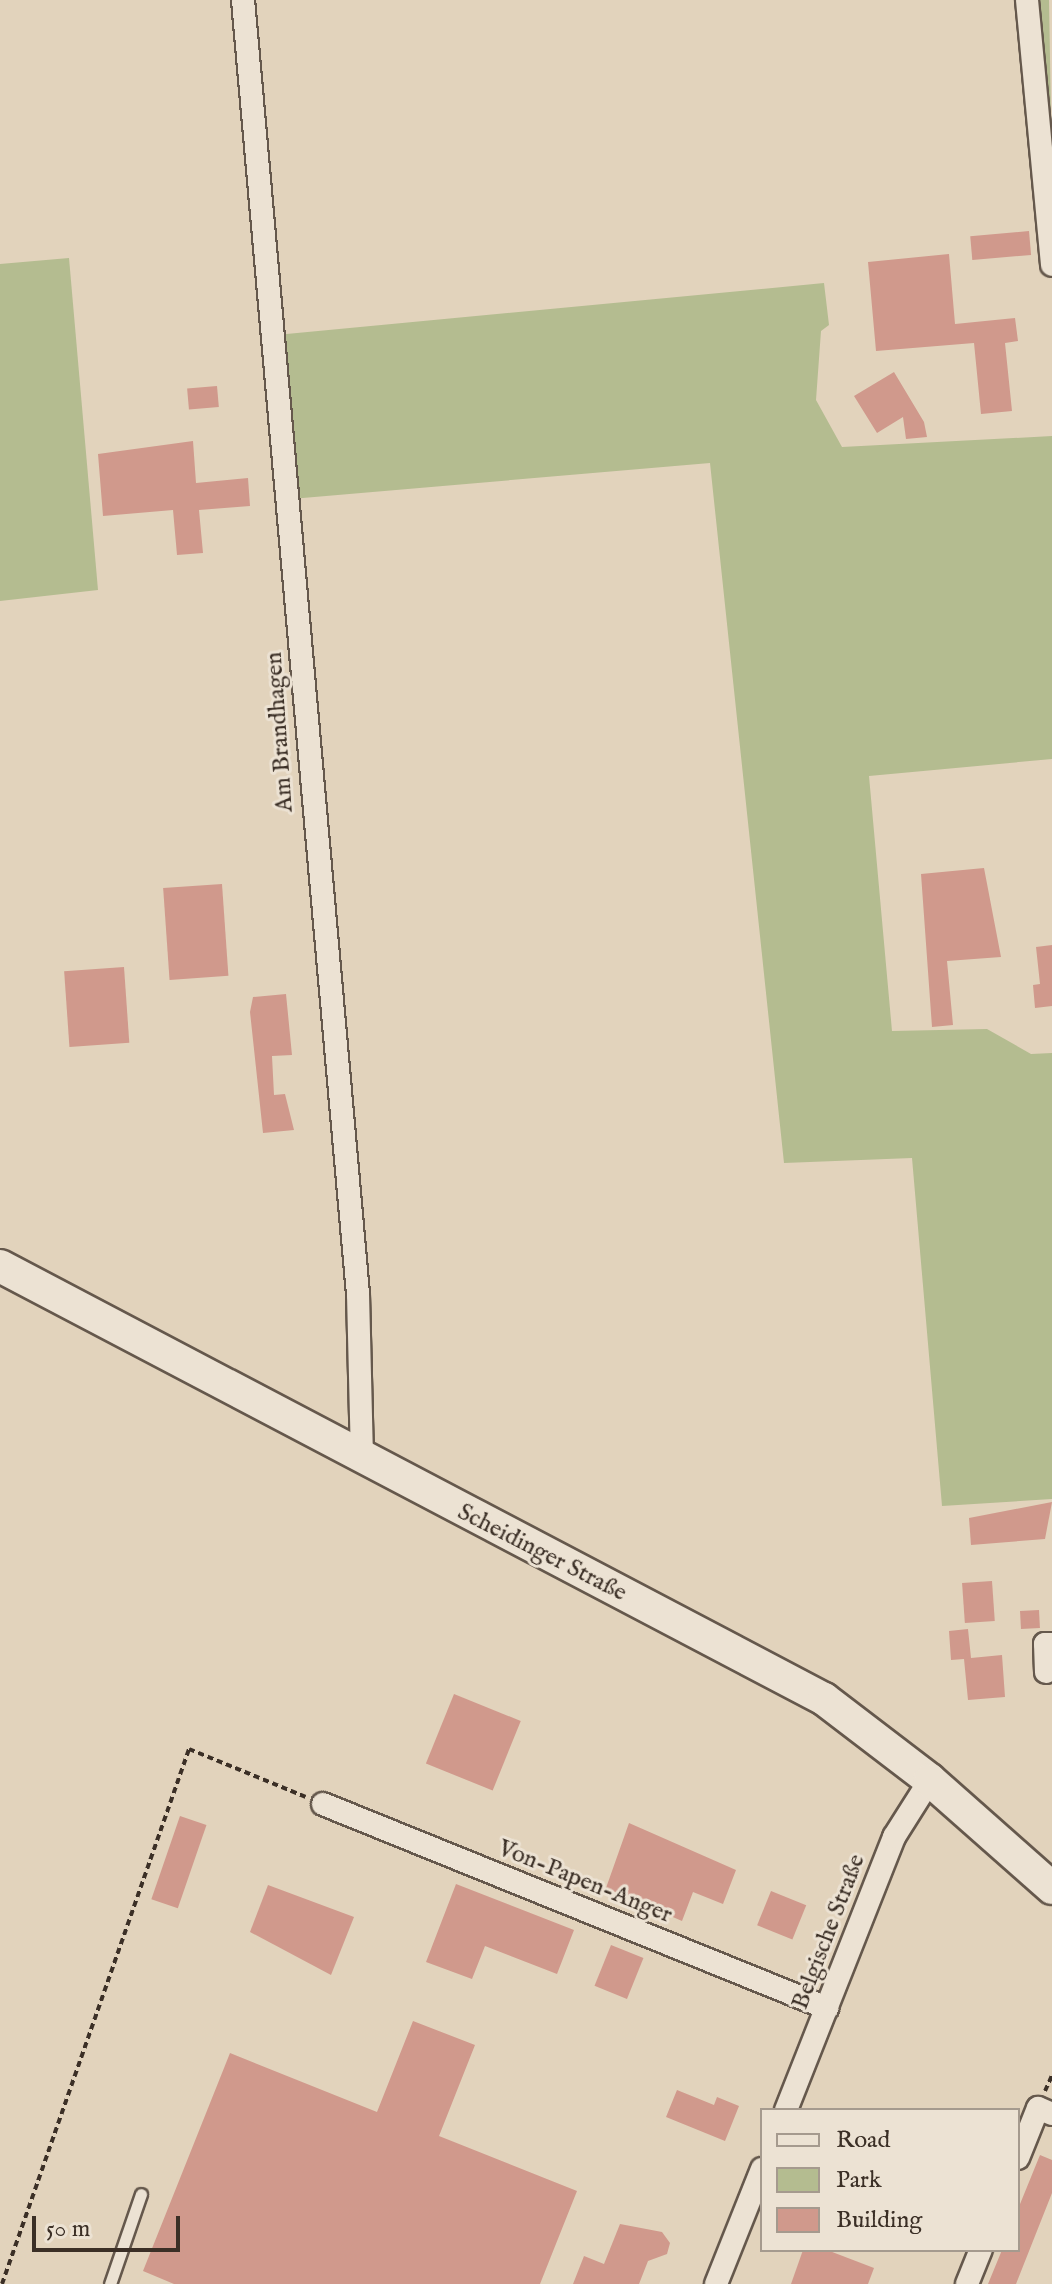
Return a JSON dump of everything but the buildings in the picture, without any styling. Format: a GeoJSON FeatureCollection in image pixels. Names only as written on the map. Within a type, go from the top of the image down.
{"type":"FeatureCollection","features":[{"type":"Feature","properties":{"kind":"main road","name":"Scheidinger Straße"},"geometry":{"type":"LineString","coordinates":[[0,1266],[362,1460],[824,1699],[930,1780],[1052,1888]]}},
{"type":"Feature","properties":{"kind":"street","name":"Am Brandhagen"},"geometry":{"type":"LineString","coordinates":[[243,0],[358,1294],[362,1460]]}},
{"type":"Feature","properties":{"kind":"street"},"geometry":{"type":"LineString","coordinates":[[1027,0],[1052,265]]}},
{"type":"Feature","properties":{"kind":"street"},"geometry":{"type":"LineString","coordinates":[[1046,1672],[1045,1644],[1052,1644]]}},
{"type":"Feature","properties":{"kind":"street","name":"Belgische Straße"},"geometry":{"type":"LineString","coordinates":[[787,2108],[894,1837],[930,1780]]}},
{"type":"Feature","properties":{"kind":"street","name":"Von-Papen-Anger"},"geometry":{"type":"LineString","coordinates":[[323,1804],[827,2008]]}},
{"type":"Feature","properties":{"kind":"street"},"geometry":{"type":"LineString","coordinates":[[1020,2153],[1038,2108],[1052,2114]]}},
{"type":"Feature","properties":{"kind":"street"},"geometry":{"type":"LineString","coordinates":[[716,2284],[760,2174]]}},
{"type":"Feature","properties":{"kind":"street"},"geometry":{"type":"LineString","coordinates":[[967,2284],[980,2252]]}},
{"type":"Feature","properties":{"kind":"lane"},"geometry":{"type":"LineString","coordinates":[[110,2284],[141,2194]]}},
{"type":"Feature","properties":{"kind":"path"},"geometry":{"type":"LineString","coordinates":[[2,2284],[189,1749],[323,1804]]}},
{"type":"Feature","properties":{"kind":"green space"},"geometry":{"type":"Polygon","coordinates":[[[1030,0],[1049,0],[1052,175],[1030,0]]]}},
{"type":"Feature","properties":{"kind":"green space"},"geometry":{"type":"Polygon","coordinates":[[[69,258],[98,590],[0,601],[0,264],[69,258]]]}},
{"type":"Feature","properties":{"kind":"green space"},"geometry":{"type":"Polygon","coordinates":[[[824,283],[829,325],[821,331],[816,400],[842,447],[1052,436],[1052,759],[869,776],[892,1031],[987,1029],[1031,1054],[1052,1053],[1052,1499],[942,1506],[912,1158],[784,1163],[710,463],[291,499],[276,335],[824,283]]]}}]}
